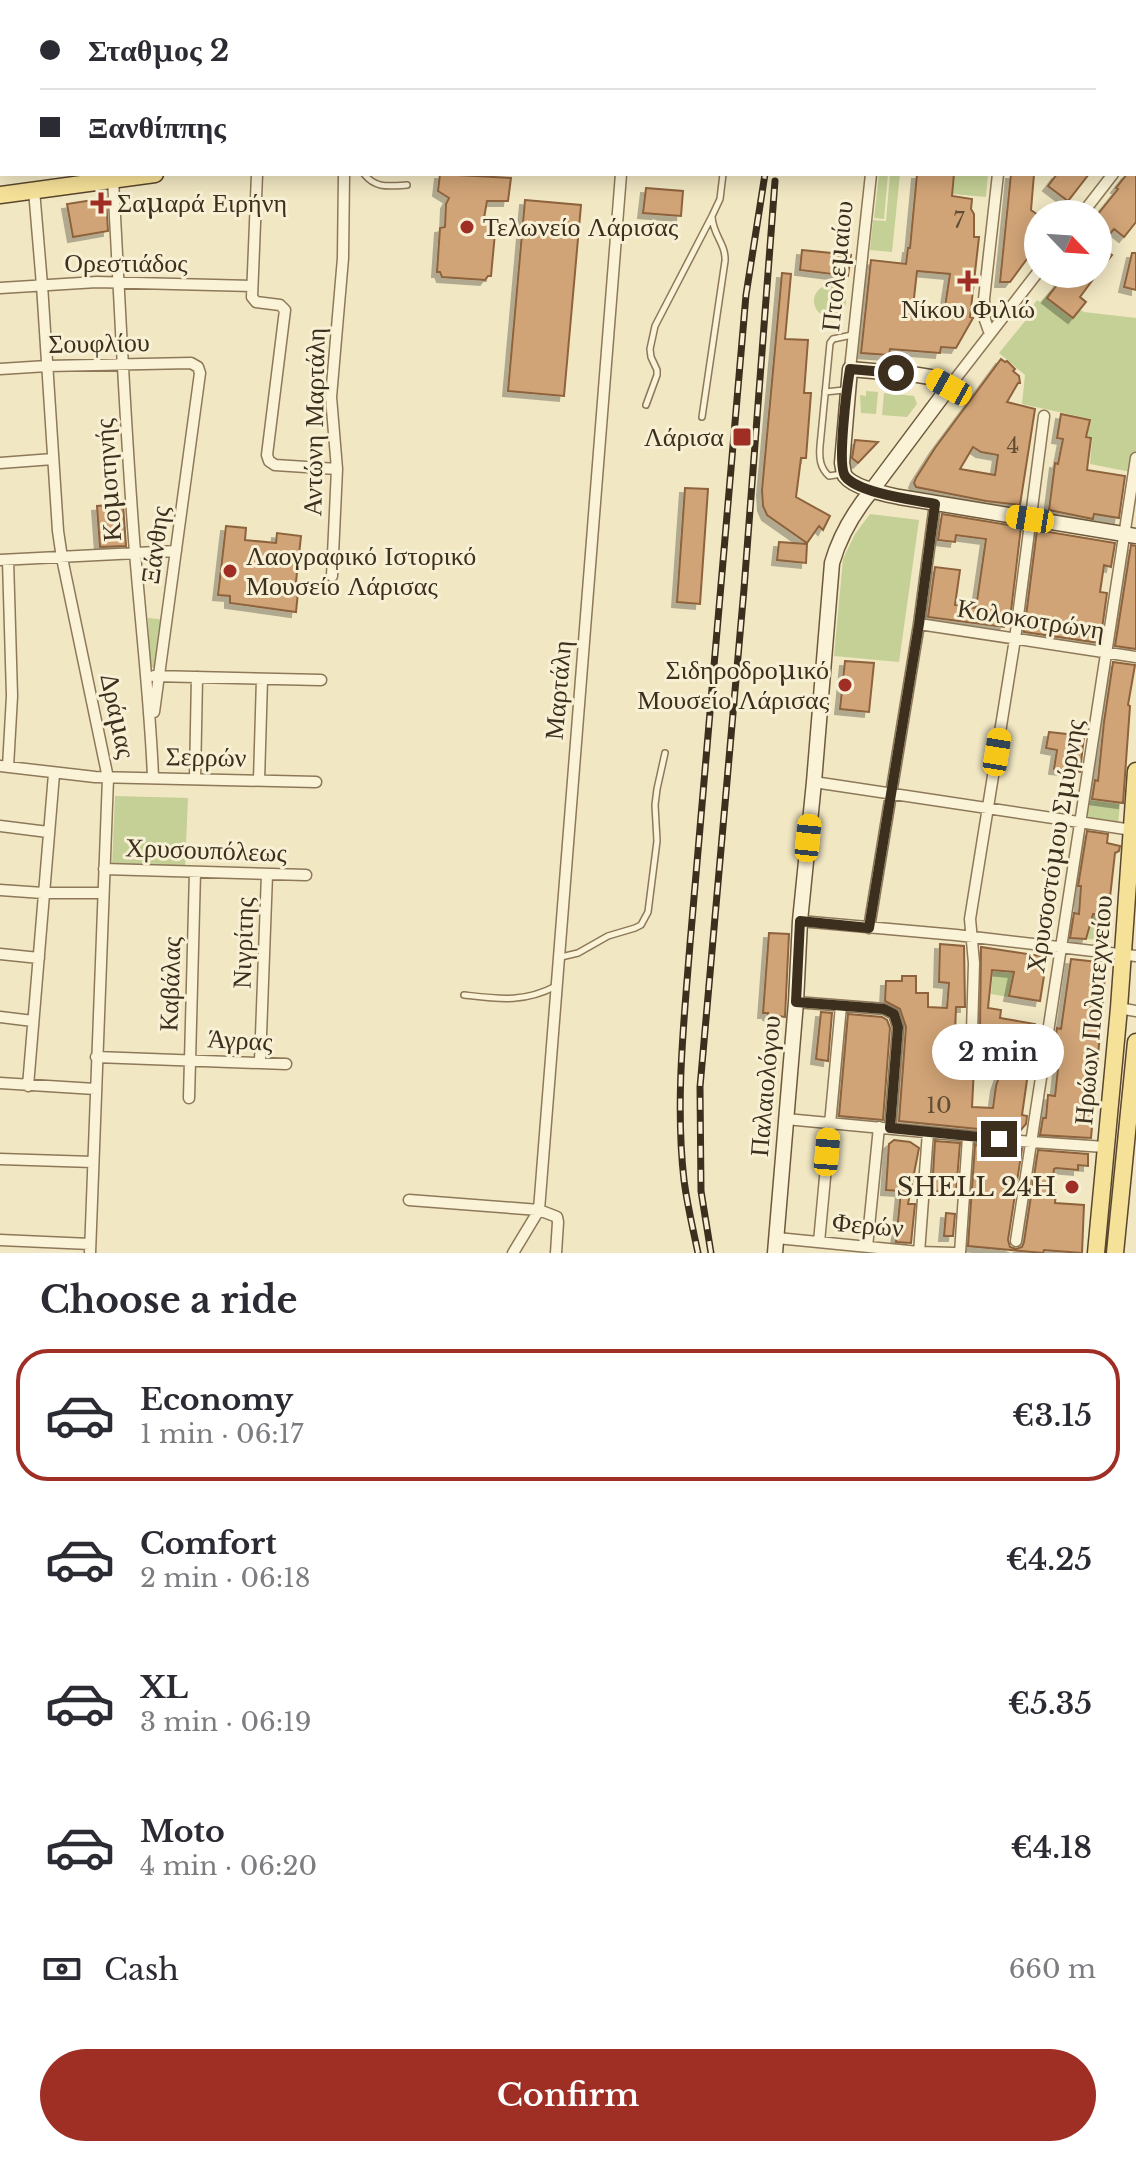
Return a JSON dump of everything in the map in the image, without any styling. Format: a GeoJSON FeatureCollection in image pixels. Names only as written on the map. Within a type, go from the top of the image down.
{"type":"FeatureCollection","features":[{"type":"Feature","properties":{"kind":"main road"},"geometry":{"type":"LineString","coordinates":[[0,195],[141,176]]}},
{"type":"Feature","properties":{"kind":"main road","name":"Ηρώων Πολυτεχνείου"},"geometry":{"type":"LineString","coordinates":[[1096,1253],[1119,1008],[1130,955],[1136,771]]}},
{"type":"Feature","properties":{"kind":"main road","name":"Ηρώων Πολυτεχνείου"},"geometry":{"type":"LineString","coordinates":[[1115,1253],[1136,1042]]}},
{"type":"Feature","properties":{"kind":"street"},"geometry":{"type":"LineString","coordinates":[[257,176],[252,297],[256,302],[280,305],[285,310],[267,455],[275,465],[337,469]]}},
{"type":"Feature","properties":{"kind":"street","name":"Αντώνη Μαρτάλη"},"geometry":{"type":"LineString","coordinates":[[332,576],[337,469],[331,397],[343,258],[344,176]]}},
{"type":"Feature","properties":{"kind":"street","name":"Μαρτάλη"},"geometry":{"type":"LineString","coordinates":[[539,1210],[621,176]]}},
{"type":"Feature","properties":{"kind":"street","name":"Πτολεμαίου"},"geometry":{"type":"LineString","coordinates":[[844,473],[847,390],[871,176]]}},
{"type":"Feature","properties":{"kind":"street"},"geometry":{"type":"LineString","coordinates":[[990,334],[985,320],[984,299],[998,176]]}},
{"type":"Feature","properties":{"kind":"street"},"geometry":{"type":"LineString","coordinates":[[1093,200],[1111,176]]}},
{"type":"Feature","properties":{"kind":"street","name":"Κομοτηνής"},"geometry":{"type":"LineString","coordinates":[[113,180],[122,364],[135,555],[148,676],[153,777]]}},
{"type":"Feature","properties":{"kind":"street","name":"Δράμας"},"geometry":{"type":"LineString","coordinates":[[34,190],[62,558],[108,778],[90,1248]]}},
{"type":"Feature","properties":{"kind":"street","name":"Ορεστιάδος"},"geometry":{"type":"LineString","coordinates":[[0,288],[97,282],[252,286]]}},
{"type":"Feature","properties":{"kind":"street","name":"Παλαιολόγου"},"geometry":{"type":"LineString","coordinates":[[776,1246],[800,921],[832,563],[849,521],[1026,288]]}},
{"type":"Feature","properties":{"kind":"street","name":"Σουφλίου"},"geometry":{"type":"LineString","coordinates":[[0,369],[191,363],[198,367]]}},
{"type":"Feature","properties":{"kind":"street","name":"Ξάνθης"},"geometry":{"type":"LineString","coordinates":[[151,730],[200,373],[198,367]]}},
{"type":"Feature","properties":{"kind":"street"},"geometry":{"type":"LineString","coordinates":[[850,369],[918,375],[933,378],[949,387]]}},
{"type":"Feature","properties":{"kind":"street"},"geometry":{"type":"LineString","coordinates":[[942,1044],[966,1041],[972,1032],[974,963],[971,913],[1015,639],[1044,416]]}},
{"type":"Feature","properties":{"kind":"street","name":"Χρυσοστόμου Σμύρνης"},"geometry":{"type":"LineString","coordinates":[[1016,1241],[1106,653],[1130,535],[1136,458]]}},
{"type":"Feature","properties":{"kind":"street"},"geometry":{"type":"LineString","coordinates":[[0,463],[53,459]]}},
{"type":"Feature","properties":{"kind":"street"},"geometry":{"type":"LineString","coordinates":[[844,473],[852,482],[872,490],[935,504],[1130,535]]}},
{"type":"Feature","properties":{"kind":"street"},"geometry":{"type":"LineString","coordinates":[[869,928],[919,624],[935,504]]}},
{"type":"Feature","properties":{"kind":"street"},"geometry":{"type":"LineString","coordinates":[[4,766],[12,696],[4,560],[176,551]]}},
{"type":"Feature","properties":{"kind":"street","name":"Κολοκοτρώνη"},"geometry":{"type":"LineString","coordinates":[[919,624],[1136,657]]}},
{"type":"Feature","properties":{"kind":"street"},"geometry":{"type":"LineString","coordinates":[[148,676],[321,680]]}},
{"type":"Feature","properties":{"kind":"street"},"geometry":{"type":"LineString","coordinates":[[195,779],[197,677]]}},
{"type":"Feature","properties":{"kind":"street"},"geometry":{"type":"LineString","coordinates":[[259,780],[262,679]]}},
{"type":"Feature","properties":{"kind":"street","name":"Σερρών"},"geometry":{"type":"LineString","coordinates":[[4,766],[108,778],[316,782]]}},
{"type":"Feature","properties":{"kind":"street"},"geometry":{"type":"LineString","coordinates":[[28,1086],[54,774]]}},
{"type":"Feature","properties":{"kind":"street"},"geometry":{"type":"LineString","coordinates":[[814,782],[1132,830]]}},
{"type":"Feature","properties":{"kind":"street"},"geometry":{"type":"LineString","coordinates":[[0,826],[48,832]]}},
{"type":"Feature","properties":{"kind":"street","name":"Χρυσουπόλεως"},"geometry":{"type":"LineString","coordinates":[[104,869],[306,875]]}},
{"type":"Feature","properties":{"kind":"street","name":"Καβάλας"},"geometry":{"type":"LineString","coordinates":[[189,1098],[195,872]]}},
{"type":"Feature","properties":{"kind":"street","name":"Νιγρίτης"},"geometry":{"type":"LineString","coordinates":[[260,1062],[267,874]]}},
{"type":"Feature","properties":{"kind":"street"},"geometry":{"type":"LineString","coordinates":[[0,890],[103,893]]}},
{"type":"Feature","properties":{"kind":"street"},"geometry":{"type":"LineString","coordinates":[[800,921],[1130,955]]}},
{"type":"Feature","properties":{"kind":"street"},"geometry":{"type":"LineString","coordinates":[[0,954],[39,958]]}},
{"type":"Feature","properties":{"kind":"street"},"geometry":{"type":"LineString","coordinates":[[796,1002],[884,1009],[894,1014],[898,1027],[867,1247]]}},
{"type":"Feature","properties":{"kind":"street"},"geometry":{"type":"LineString","coordinates":[[819,1242],[841,1006]]}},
{"type":"Feature","properties":{"kind":"street"},"geometry":{"type":"LineString","coordinates":[[1119,1008],[1136,1011]]}},
{"type":"Feature","properties":{"kind":"street"},"geometry":{"type":"LineString","coordinates":[[0,1017],[33,1021]]}},
{"type":"Feature","properties":{"kind":"street","name":"Άγρας"},"geometry":{"type":"LineString","coordinates":[[96,1057],[286,1064]]}},
{"type":"Feature","properties":{"kind":"street"},"geometry":{"type":"LineString","coordinates":[[0,1083],[95,1089]]}},
{"type":"Feature","properties":{"kind":"street"},"geometry":{"type":"LineString","coordinates":[[786,1119],[1105,1147]]}},
{"type":"Feature","properties":{"kind":"street"},"geometry":{"type":"LineString","coordinates":[[919,1252],[928,1132]]}},
{"type":"Feature","properties":{"kind":"street"},"geometry":{"type":"LineString","coordinates":[[960,1253],[968,1137]]}},
{"type":"Feature","properties":{"kind":"street"},"geometry":{"type":"LineString","coordinates":[[0,1159],[93,1162]]}},
{"type":"Feature","properties":{"kind":"street"},"geometry":{"type":"LineString","coordinates":[[409,1200],[539,1210],[557,1217],[556,1253]]}},
{"type":"Feature","properties":{"kind":"street"},"geometry":{"type":"LineString","coordinates":[[513,1253],[539,1210]]}},
{"type":"Feature","properties":{"kind":"street"},"geometry":{"type":"LineString","coordinates":[[0,1240],[90,1248]]}},
{"type":"Feature","properties":{"kind":"street","name":"Φερών"},"geometry":{"type":"LineString","coordinates":[[776,1246],[819,1242],[954,1253]]}},
{"type":"Feature","properties":{"kind":"lane"},"geometry":{"type":"LineString","coordinates":[[366,176],[381,187],[407,185]]}},
{"type":"Feature","properties":{"kind":"lane"},"geometry":{"type":"LineString","coordinates":[[646,405],[657,375],[650,349],[655,326],[720,199],[723,176]]}},
{"type":"Feature","properties":{"kind":"lane"},"geometry":{"type":"LineString","coordinates":[[702,417],[725,254],[712,227],[712,216]]}},
{"type":"Feature","properties":{"kind":"lane"},"geometry":{"type":"LineString","coordinates":[[844,473],[829,476],[823,471],[820,446],[830,343],[833,339],[853,335]]}},
{"type":"Feature","properties":{"kind":"lane"},"geometry":{"type":"LineString","coordinates":[[825,392],[847,390]]}},
{"type":"Feature","properties":{"kind":"lane"},"geometry":{"type":"LineString","coordinates":[[559,957],[578,953],[608,936],[635,928],[645,920],[656,852],[657,789],[665,753]]}},
{"type":"Feature","properties":{"kind":"lane"},"geometry":{"type":"LineString","coordinates":[[464,995],[506,1000],[530,997],[557,985]]}},
{"type":"Feature","properties":{"kind":"green space"},"geometry":{"type":"Polygon","coordinates":[[[879,176],[888,176],[884,219],[874,218],[879,176]]]}},
{"type":"Feature","properties":{"kind":"green space"},"geometry":{"type":"Polygon","coordinates":[[[890,176],[900,176],[892,252],[870,250],[873,220],[886,221],[890,176]]]}},
{"type":"Feature","properties":{"kind":"green space"},"geometry":{"type":"Polygon","coordinates":[[[955,176],[988,176],[986,197],[953,194],[955,176]]]}},
{"type":"Feature","properties":{"kind":"green space"},"geometry":{"type":"Polygon","coordinates":[[[830,285],[841,290],[846,301],[841,312],[830,317],[819,312],[814,301],[819,290],[830,285]]]}},
{"type":"Feature","properties":{"kind":"green space"},"geometry":{"type":"Polygon","coordinates":[[[1051,290],[1084,312],[1136,318],[1136,458],[1131,472],[1090,464],[1092,438],[1087,436],[1091,419],[1022,404],[1025,375],[999,353],[1031,314],[1029,311],[1037,300],[1040,302],[1051,290]]]}},
{"type":"Feature","properties":{"kind":"green space"},"geometry":{"type":"Polygon","coordinates":[[[866,391],[878,392],[876,414],[861,413],[860,395],[866,396],[866,391]]]}},
{"type":"Feature","properties":{"kind":"green space"},"geometry":{"type":"Polygon","coordinates":[[[884,393],[914,396],[917,404],[907,417],[882,415],[884,393]]]}},
{"type":"Feature","properties":{"kind":"green space"},"geometry":{"type":"Polygon","coordinates":[[[870,514],[919,520],[899,662],[834,656],[843,559],[855,534],[870,514]]]}},
{"type":"Feature","properties":{"kind":"green space"},"geometry":{"type":"Polygon","coordinates":[[[148,618],[162,622],[154,668],[150,666],[148,618]]]}},
{"type":"Feature","properties":{"kind":"green space"},"geometry":{"type":"Polygon","coordinates":[[[115,796],[188,798],[185,869],[112,866],[115,796]]]}},
{"type":"Feature","properties":{"kind":"green space"},"geometry":{"type":"Polygon","coordinates":[[[1089,800],[1120,804],[1118,824],[1087,820],[1089,800]]]}},
{"type":"Feature","properties":{"kind":"green space"},"geometry":{"type":"Polygon","coordinates":[[[1093,915],[1111,917],[1109,941],[1087,939],[1093,915]]]}},
{"type":"Feature","properties":{"kind":"green space"},"geometry":{"type":"Polygon","coordinates":[[[993,971],[1013,973],[1008,997],[991,994],[993,971]]]}},
{"type":"Feature","properties":{"kind":"building","name":"Τελωνείο Λάρισας"},"geometry":{"type":"Polygon","coordinates":[[[440,176],[511,178],[508,201],[487,201],[484,218],[490,221],[489,229],[495,233],[491,276],[485,280],[442,277],[437,272],[440,228],[445,227],[449,198],[438,191],[440,176]]]}},
{"type":"Feature","properties":{"kind":"building"},"geometry":{"type":"Polygon","coordinates":[[[917,176],[954,176],[952,196],[972,199],[974,237],[979,237],[970,317],[973,318],[956,348],[941,347],[940,353],[890,349],[889,355],[861,353],[871,260],[906,264],[917,176]],[[917,271],[912,316],[943,320],[950,274],[917,271]]]}},
{"type":"Feature","properties":{"kind":"building"},"geometry":{"type":"Polygon","coordinates":[[[1011,176],[1034,176],[1032,200],[1024,200],[1024,263],[1010,282],[1000,282],[1011,176]]]}},
{"type":"Feature","properties":{"kind":"building"},"geometry":{"type":"Polygon","coordinates":[[[1056,176],[1087,176],[1069,200],[1048,186],[1056,176]]]}},
{"type":"Feature","properties":{"kind":"building"},"geometry":{"type":"Polygon","coordinates":[[[1125,176],[1136,176],[1136,222],[1124,237],[1114,229],[1112,231],[1112,200],[1109,200],[1125,176]]]}},
{"type":"Feature","properties":{"kind":"building"},"geometry":{"type":"Polygon","coordinates":[[[646,188],[683,191],[681,216],[643,213],[646,188]]]}},
{"type":"Feature","properties":{"kind":"building"},"geometry":{"type":"Polygon","coordinates":[[[106,198],[108,231],[73,237],[67,204],[106,198]]]}},
{"type":"Feature","properties":{"kind":"building"},"geometry":{"type":"Polygon","coordinates":[[[525,200],[581,205],[564,396],[508,391],[525,200]]]}},
{"type":"Feature","properties":{"kind":"building"},"geometry":{"type":"Polygon","coordinates":[[[802,250],[851,255],[848,276],[800,270],[802,250]]]}},
{"type":"Feature","properties":{"kind":"building"},"geometry":{"type":"Polygon","coordinates":[[[1132,253],[1136,253],[1136,290],[1124,287],[1132,253]]]}},
{"type":"Feature","properties":{"kind":"building"},"geometry":{"type":"Polygon","coordinates":[[[782,273],[791,274],[785,339],[808,340],[804,393],[811,393],[806,458],[801,458],[796,497],[830,516],[823,530],[819,526],[807,543],[767,515],[763,506],[782,273]]]}},
{"type":"Feature","properties":{"kind":"building"},"geometry":{"type":"Polygon","coordinates":[[[1055,288],[1087,288],[1080,297],[1086,302],[1073,318],[1047,298],[1055,288]]]}},
{"type":"Feature","properties":{"kind":"building"},"geometry":{"type":"Polygon","coordinates":[[[1001,359],[1007,361],[1015,369],[1013,371],[1019,376],[1020,383],[1007,402],[1035,409],[1020,505],[916,487],[916,478],[1001,359]],[[973,447],[960,469],[995,475],[998,455],[973,447]]]}},
{"type":"Feature","properties":{"kind":"building"},"geometry":{"type":"Polygon","coordinates":[[[1061,414],[1090,420],[1086,437],[1091,438],[1087,470],[1125,476],[1119,518],[1094,514],[1093,519],[1049,510],[1055,463],[1058,464],[1063,439],[1057,438],[1061,414]]]}},
{"type":"Feature","properties":{"kind":"building"},"geometry":{"type":"Polygon","coordinates":[[[855,440],[878,442],[858,463],[852,458],[855,440]]]}},
{"type":"Feature","properties":{"kind":"building"},"geometry":{"type":"Polygon","coordinates":[[[685,488],[708,489],[700,604],[677,602],[685,488]]]}},
{"type":"Feature","properties":{"kind":"building"},"geometry":{"type":"Polygon","coordinates":[[[123,504],[126,546],[100,547],[97,506],[123,504]]]}},
{"type":"Feature","properties":{"kind":"building"},"geometry":{"type":"Polygon","coordinates":[[[942,514],[1021,527],[1011,611],[1007,610],[1004,627],[928,617],[935,567],[960,570],[955,605],[976,608],[986,539],[956,535],[955,542],[938,540],[942,514]]]}},
{"type":"Feature","properties":{"kind":"building","name":"Λαογραφικό Ιστορικό Μουσείο Λάρισας"},"geometry":{"type":"Polygon","coordinates":[[[226,526],[246,528],[245,540],[276,543],[277,533],[301,536],[296,612],[230,603],[230,596],[218,595],[226,526]]]}},
{"type":"Feature","properties":{"kind":"building"},"geometry":{"type":"Polygon","coordinates":[[[1037,530],[1115,543],[1111,567],[1104,565],[1100,592],[1107,593],[1100,643],[1024,632],[1037,530]]]}},
{"type":"Feature","properties":{"kind":"building"},"geometry":{"type":"Polygon","coordinates":[[[779,542],[807,544],[806,563],[777,560],[779,542]]]}},
{"type":"Feature","properties":{"kind":"building"},"geometry":{"type":"Polygon","coordinates":[[[1131,545],[1136,546],[1136,649],[1115,646],[1131,545]]]}},
{"type":"Feature","properties":{"kind":"building"},"geometry":{"type":"Polygon","coordinates":[[[845,661],[874,663],[869,712],[840,709],[845,661]]]}},
{"type":"Feature","properties":{"kind":"building"},"geometry":{"type":"Polygon","coordinates":[[[1113,662],[1135,665],[1128,705],[1123,803],[1092,799],[1095,780],[1098,781],[1113,662]]]}},
{"type":"Feature","properties":{"kind":"building"},"geometry":{"type":"Polygon","coordinates":[[[1049,732],[1084,736],[1080,772],[1054,769],[1057,750],[1046,748],[1049,732]]]}},
{"type":"Feature","properties":{"kind":"building"},"geometry":{"type":"Polygon","coordinates":[[[1087,831],[1108,834],[1107,843],[1120,846],[1115,853],[1108,915],[1093,914],[1086,939],[1070,938],[1074,913],[1079,914],[1081,886],[1078,886],[1087,831]]]}},
{"type":"Feature","properties":{"kind":"building"},"geometry":{"type":"Polygon","coordinates":[[[769,933],[789,934],[785,1017],[763,1013],[769,933]]]}},
{"type":"Feature","properties":{"kind":"building"},"geometry":{"type":"Polygon","coordinates":[[[940,944],[964,946],[965,1007],[956,1007],[955,1034],[938,1037],[934,1046],[942,1052],[975,1048],[972,1107],[993,1108],[996,1086],[1010,1046],[977,1042],[980,1032],[981,947],[1047,957],[1040,1001],[1009,996],[1014,972],[992,970],[988,1008],[1001,1010],[1000,1018],[1035,1024],[1022,1115],[1027,1116],[1026,1124],[1018,1133],[899,1121],[906,1027],[900,1009],[885,1001],[886,981],[902,981],[902,976],[916,976],[916,993],[928,993],[928,1007],[947,1008],[949,983],[939,982],[940,944]]]}},
{"type":"Feature","properties":{"kind":"building"},"geometry":{"type":"Polygon","coordinates":[[[1071,959],[1106,963],[1091,1138],[1040,1135],[1043,1118],[1046,1118],[1048,1095],[1055,1096],[1058,1069],[1051,1068],[1057,1028],[1061,1029],[1071,959]]]}},
{"type":"Feature","properties":{"kind":"building"},"geometry":{"type":"Polygon","coordinates":[[[821,1012],[832,1013],[828,1061],[816,1059],[821,1012]]]}},
{"type":"Feature","properties":{"kind":"building"},"geometry":{"type":"Polygon","coordinates":[[[848,1014],[882,1017],[890,1028],[883,1120],[839,1116],[848,1014]]]}},
{"type":"Feature","properties":{"kind":"building"},"geometry":{"type":"Polygon","coordinates":[[[894,1140],[910,1142],[919,1148],[908,1204],[915,1204],[911,1243],[896,1242],[901,1191],[886,1190],[889,1144],[894,1140]]]}},
{"type":"Feature","properties":{"kind":"building"},"geometry":{"type":"Polygon","coordinates":[[[935,1141],[960,1143],[956,1192],[932,1191],[935,1141]]]}},
{"type":"Feature","properties":{"kind":"building"},"geometry":{"type":"Polygon","coordinates":[[[975,1145],[1022,1149],[1008,1240],[1010,1247],[1016,1249],[1022,1247],[1024,1242],[1038,1150],[1088,1154],[1088,1166],[1078,1165],[1078,1170],[1054,1169],[1051,1192],[1056,1193],[1055,1203],[1084,1205],[1082,1253],[1044,1250],[1043,1253],[968,1246],[975,1145]]]}},
{"type":"Feature","properties":{"kind":"building"},"geometry":{"type":"Polygon","coordinates":[[[946,1213],[955,1214],[953,1236],[944,1236],[946,1213]]]}},
{"type":"Feature","properties":{"kind":"railway"},"geometry":{"type":"LineString","coordinates":[[698,1253],[681,1151],[683,1032],[746,295],[765,176]]}},
{"type":"Feature","properties":{"kind":"railway"},"geometry":{"type":"LineString","coordinates":[[711,1253],[701,1191],[700,1087],[744,589],[775,181]]}},
{"type":"Feature","properties":{"kind":"place","name":"Σαμαρά Ειρήνη"},"geometry":{"type":"Point","coordinates":[101,203]}},
{"type":"Feature","properties":{"kind":"place","name":"Τελωνείο Λάρισας"},"geometry":{"type":"Point","coordinates":[467,227]}},
{"type":"Feature","properties":{"kind":"place","name":"Νίκου Φιλιώ"},"geometry":{"type":"Point","coordinates":[968,281]}},
{"type":"Feature","properties":{"kind":"place","name":"Λάρισα"},"geometry":{"type":"Point","coordinates":[742,437]}},
{"type":"Feature","properties":{"kind":"place","name":"Λαογραφικό Ιστορικό Μουσείο Λάρισας"},"geometry":{"type":"Point","coordinates":[230,571]}},
{"type":"Feature","properties":{"kind":"place","name":"Σιδηροδρομικό Μουσείο Λάρισας"},"geometry":{"type":"Point","coordinates":[845,685]}},
{"type":"Feature","properties":{"kind":"place","name":"SHELL 24H"},"geometry":{"type":"Point","coordinates":[1072,1187]}},
{"type":"Feature","properties":{"kind":"route"},"geometry":{"type":"LineString","coordinates":[[896,373],[850,369],[843,468],[847,478],[865,488],[935,504],[919,624],[869,928],[800,921],[796,1002],[884,1009],[894,1014],[898,1027],[890,1128],[999,1139]]}}]}
